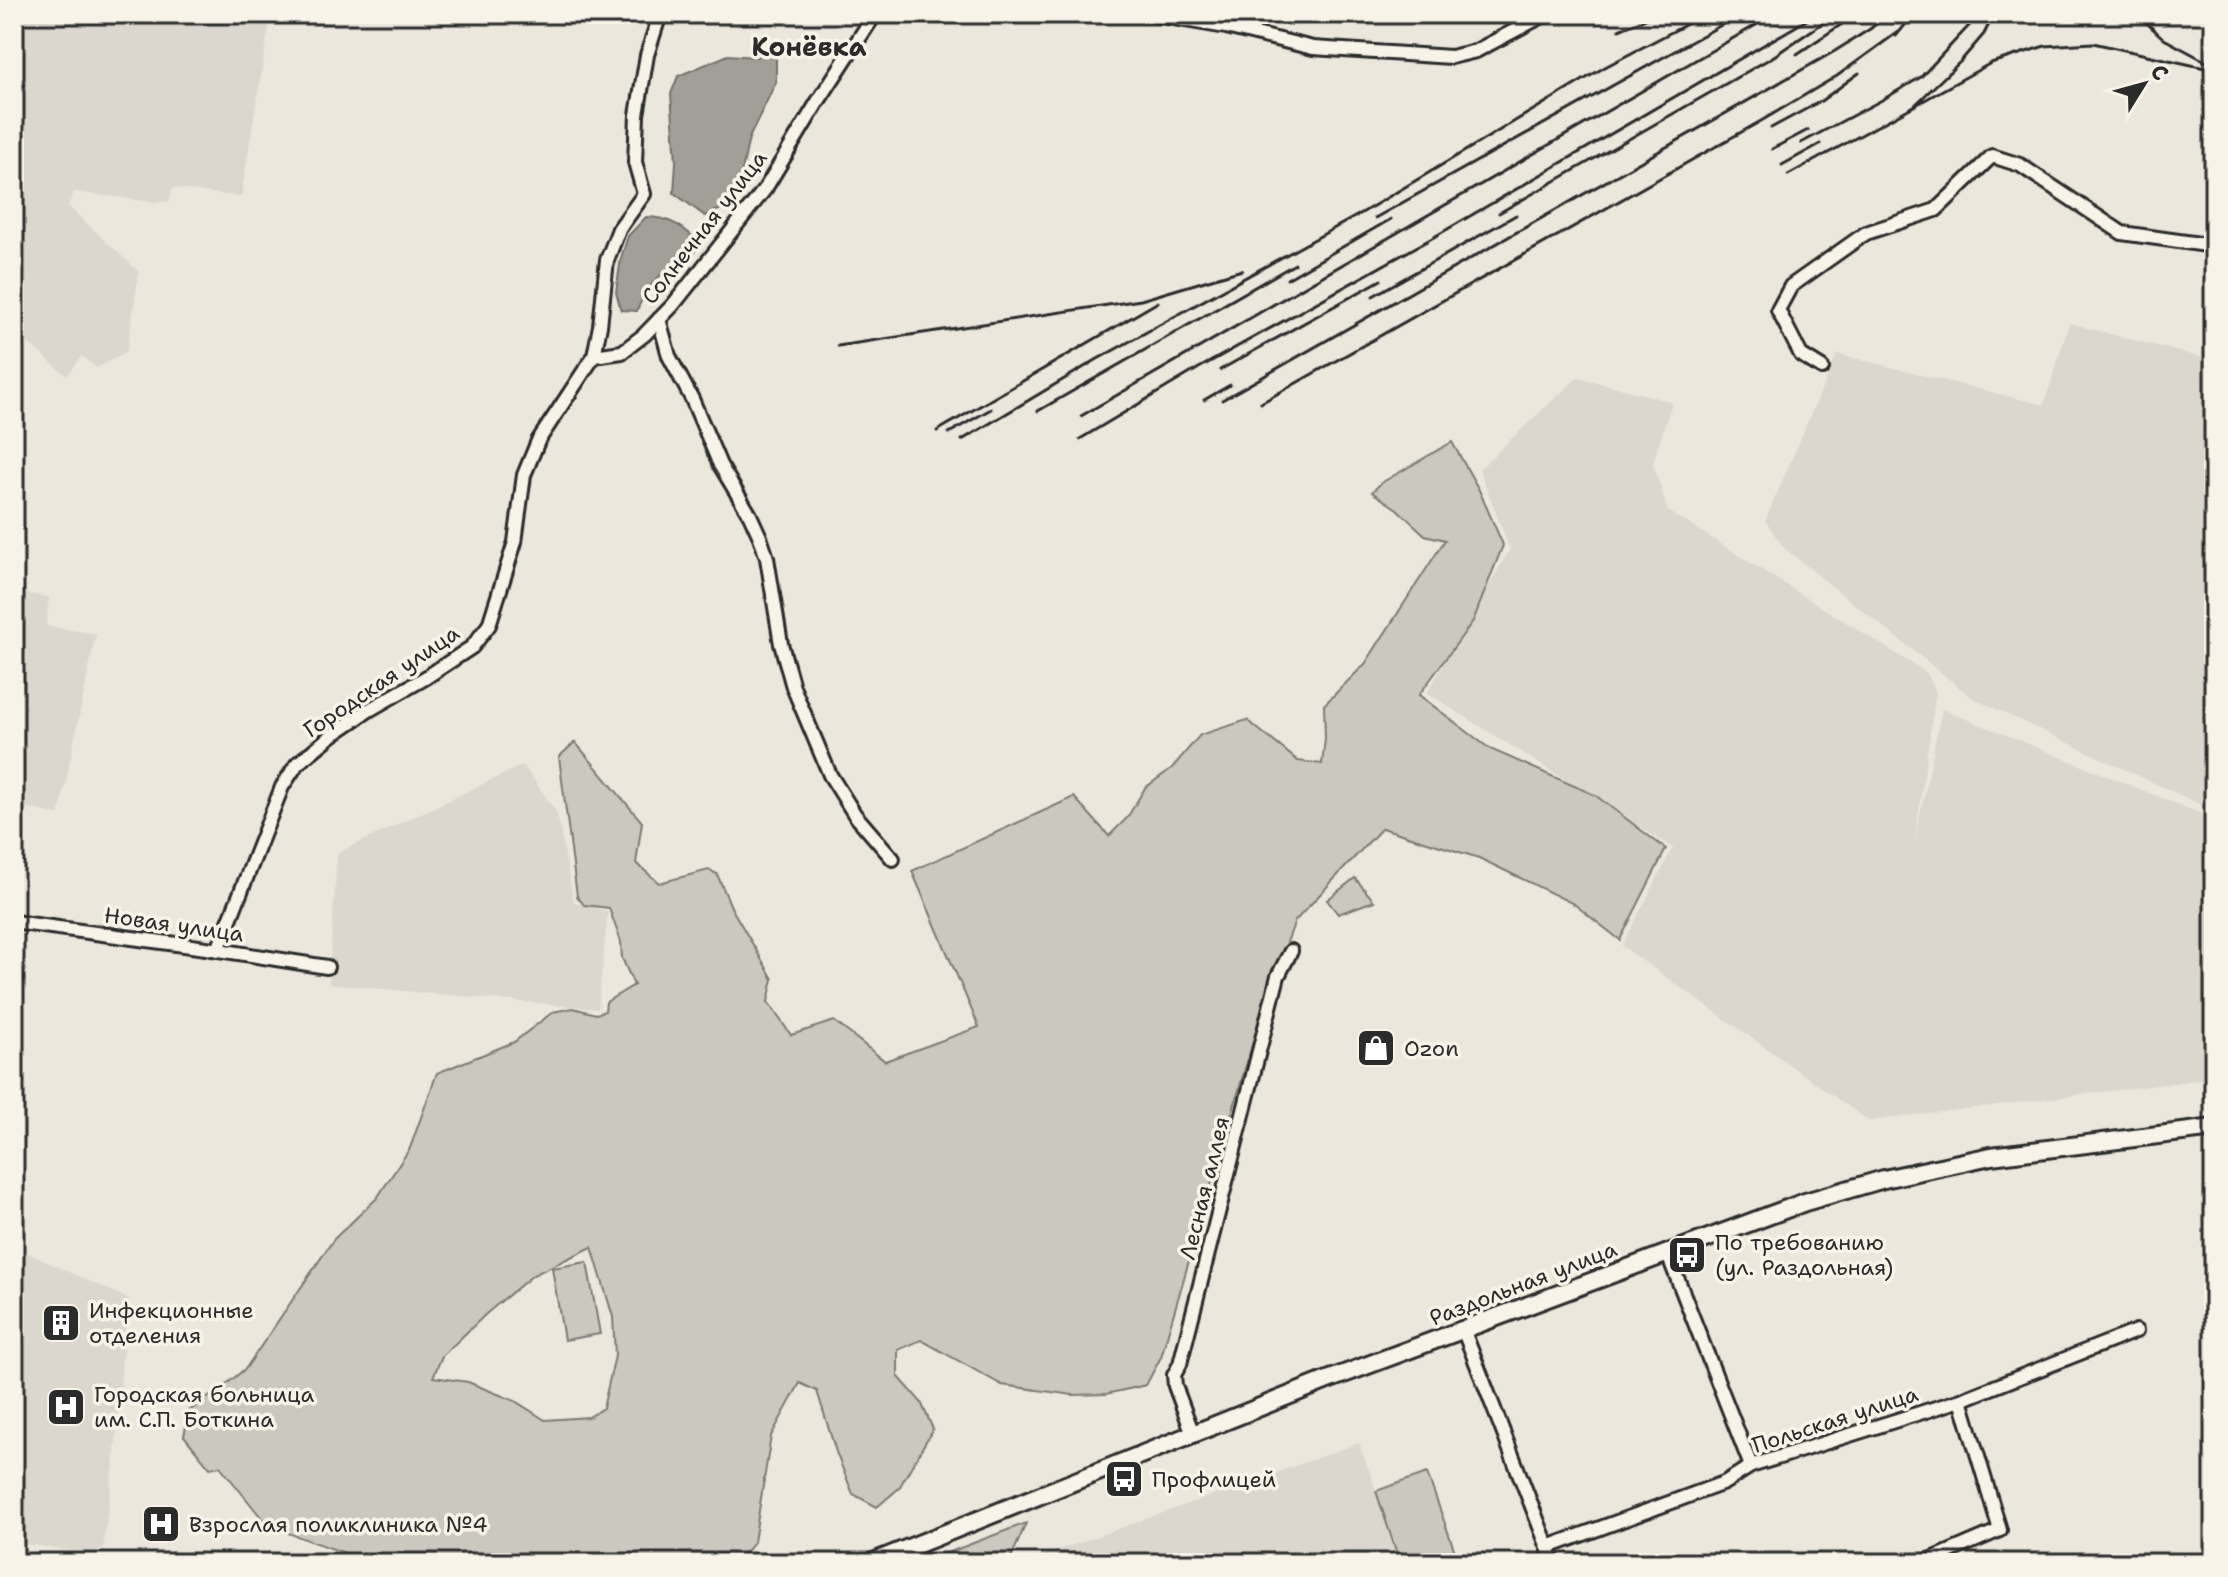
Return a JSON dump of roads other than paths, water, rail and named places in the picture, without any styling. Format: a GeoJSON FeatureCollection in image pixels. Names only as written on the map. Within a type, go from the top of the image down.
{"type":"FeatureCollection","features":[{"type":"Feature","properties":{"kind":"main road","name":"Раздольная улица"},"geometry":{"type":"LineString","coordinates":[[871,1563],[1463,1329],[1805,1202],[1914,1172],[1991,1156],[2214,1128]]}},
{"type":"Feature","properties":{"kind":"street"},"geometry":{"type":"LineString","coordinates":[[594,356],[607,260],[619,229],[644,194],[635,162],[637,115],[647,55],[660,14]]}},
{"type":"Feature","properties":{"kind":"street","name":"Солнечная улица"},"geometry":{"type":"LineString","coordinates":[[594,356],[622,352],[644,335],[673,305],[765,189],[875,14]]}},
{"type":"Feature","properties":{"kind":"street"},"geometry":{"type":"LineString","coordinates":[[1149,14],[1226,27],[1313,48],[1451,57],[1476,51],[1546,14]]}},
{"type":"Feature","properties":{"kind":"street"},"geometry":{"type":"LineString","coordinates":[[1822,368],[1801,355],[1778,310],[1791,286],[1866,233],[1936,210],[1992,156],[2020,165],[2122,233],[2214,246]]}},
{"type":"Feature","properties":{"kind":"street"},"geometry":{"type":"LineString","coordinates":[[659,319],[669,356],[692,399],[720,465],[750,515],[767,558],[781,644],[809,727],[838,789],[855,815],[893,859]]}},
{"type":"Feature","properties":{"kind":"street","name":"Городская улица"},"geometry":{"type":"LineString","coordinates":[[218,950],[282,787],[297,764],[369,710],[472,647],[489,625],[515,542],[524,475],[538,441],[594,356]]}},
{"type":"Feature","properties":{"kind":"street","name":"Новая улица"},"geometry":{"type":"LineString","coordinates":[[14,922],[327,967]]}},
{"type":"Feature","properties":{"kind":"street","name":"Лесная аллея"},"geometry":{"type":"LineString","coordinates":[[1193,1434],[1175,1386],[1174,1375],[1180,1364],[1278,976],[1291,951]]}},
{"type":"Feature","properties":{"kind":"street"},"geometry":{"type":"LineString","coordinates":[[1667,1252],[1751,1466]]}},
{"type":"Feature","properties":{"kind":"street"},"geometry":{"type":"LineString","coordinates":[[1463,1329],[1554,1563]]}},
{"type":"Feature","properties":{"kind":"street","name":"Польская улица"},"geometry":{"type":"LineString","coordinates":[[1548,1547],[1724,1483],[1751,1466],[1961,1400],[2136,1331]]}},
{"type":"Feature","properties":{"kind":"street"},"geometry":{"type":"LineString","coordinates":[[1923,1563],[2000,1530],[1961,1400]]}},
{"type":"Feature","properties":{"kind":"railway"},"geometry":{"type":"LineString","coordinates":[[1619,30],[1657,14]]}},
{"type":"Feature","properties":{"kind":"railway"},"geometry":{"type":"LineString","coordinates":[[962,440],[1096,360],[1360,214],[1605,67],[1706,14]]}},
{"type":"Feature","properties":{"kind":"railway"},"geometry":{"type":"LineString","coordinates":[[1375,218],[1741,14]]}},
{"type":"Feature","properties":{"kind":"railway"},"geometry":{"type":"LineString","coordinates":[[1081,416],[1775,14]]}},
{"type":"Feature","properties":{"kind":"railway"},"geometry":{"type":"LineString","coordinates":[[1080,439],[1817,14]]}},
{"type":"Feature","properties":{"kind":"railway"},"geometry":{"type":"LineString","coordinates":[[1499,213],[1771,58],[1836,14]]}},
{"type":"Feature","properties":{"kind":"railway"},"geometry":{"type":"LineString","coordinates":[[1797,54],[1857,14]]}},
{"type":"Feature","properties":{"kind":"railway"},"geometry":{"type":"LineString","coordinates":[[1222,400],[1835,51],[1888,14]]}},
{"type":"Feature","properties":{"kind":"railway"},"geometry":{"type":"LineString","coordinates":[[1896,36],[1914,14]]}},
{"type":"Feature","properties":{"kind":"railway"},"geometry":{"type":"LineString","coordinates":[[1801,143],[1921,77],[1980,14]]}},
{"type":"Feature","properties":{"kind":"railway"},"geometry":{"type":"LineString","coordinates":[[1788,175],[1914,106],[1960,62],[1984,34],[1994,14]]}},
{"type":"Feature","properties":{"kind":"railway"},"geometry":{"type":"LineString","coordinates":[[2137,14],[2164,39],[2207,62]]}},
{"type":"Feature","properties":{"kind":"railway"},"geometry":{"type":"LineString","coordinates":[[1261,403],[1761,121],[1837,76],[1902,29]]}},
{"type":"Feature","properties":{"kind":"railway"},"geometry":{"type":"LineString","coordinates":[[1914,106],[1991,63],[2045,46],[2093,43],[2214,70]]}},
{"type":"Feature","properties":{"kind":"railway"},"geometry":{"type":"LineString","coordinates":[[1771,128],[1821,101],[1859,73]]}},
{"type":"Feature","properties":{"kind":"railway"},"geometry":{"type":"LineString","coordinates":[[1772,149],[1808,130]]}},
{"type":"Feature","properties":{"kind":"railway"},"geometry":{"type":"LineString","coordinates":[[1782,165],[1820,144]]}},
{"type":"Feature","properties":{"kind":"railway"},"geometry":{"type":"LineString","coordinates":[[1373,296],[1516,215]]}},
{"type":"Feature","properties":{"kind":"railway"},"geometry":{"type":"LineString","coordinates":[[1287,279],[1391,219]]}},
{"type":"Feature","properties":{"kind":"railway"},"geometry":{"type":"LineString","coordinates":[[1038,411],[1295,264]]}},
{"type":"Feature","properties":{"kind":"railway"},"geometry":{"type":"LineString","coordinates":[[838,346],[1141,300],[1242,270]]}},
{"type":"Feature","properties":{"kind":"railway"},"geometry":{"type":"LineString","coordinates":[[1220,370],[1381,280]]}},
{"type":"Feature","properties":{"kind":"railway"},"geometry":{"type":"LineString","coordinates":[[937,431],[1158,302]]}},
{"type":"Feature","properties":{"kind":"railway"},"geometry":{"type":"LineString","coordinates":[[1204,400],[1230,385]]}},
{"type":"Feature","properties":{"kind":"railway"},"geometry":{"type":"LineString","coordinates":[[949,433],[991,409]]}},
{"type":"Feature","properties":{"kind":"place","name":"Ozon"},"geometry":{"type":"Point","coordinates":[1376,1048]}},
{"type":"Feature","properties":{"kind":"place","name":"По требованию (ул. Раздольная)"},"geometry":{"type":"Point","coordinates":[1687,1255]}},
{"type":"Feature","properties":{"kind":"place","name":"Инфекционные отделения"},"geometry":{"type":"Point","coordinates":[61,1323]}},
{"type":"Feature","properties":{"kind":"place","name":"Городская больница им. С.П. Боткина"},"geometry":{"type":"Point","coordinates":[66,1407]}},
{"type":"Feature","properties":{"kind":"place","name":"Профлицей"},"geometry":{"type":"Point","coordinates":[1124,1479]}},
{"type":"Feature","properties":{"kind":"place","name":"Взрослая поликлиника №4"},"geometry":{"type":"Point","coordinates":[161,1524]}},
{"type":"Feature","properties":{"kind":"district","name":"Конёвка"},"geometry":{"type":"Point","coordinates":[809,47]}}]}
